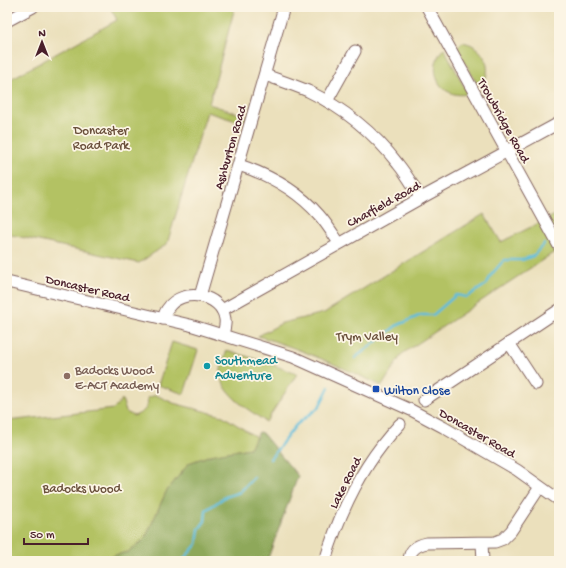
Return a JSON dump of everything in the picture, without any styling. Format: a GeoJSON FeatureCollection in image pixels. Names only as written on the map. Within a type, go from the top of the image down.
{"type":"FeatureCollection","features":[{"type":"Feature","properties":{"kind":"street"},"geometry":{"type":"LineString","coordinates":[[7,21],[33,7]]}},
{"type":"Feature","properties":{"kind":"street","name":"Ashburton Road"},"geometry":{"type":"LineString","coordinates":[[200,296],[284,7]]}},
{"type":"Feature","properties":{"kind":"street","name":"Trowbridge Road"},"geometry":{"type":"LineString","coordinates":[[429,7],[559,246]]}},
{"type":"Feature","properties":{"kind":"street"},"geometry":{"type":"LineString","coordinates":[[327,101],[355,51]]}},
{"type":"Feature","properties":{"kind":"street"},"geometry":{"type":"LineString","coordinates":[[265,75],[307,90],[327,101],[358,123],[382,145],[400,166],[421,198]]}},
{"type":"Feature","properties":{"kind":"street","name":"Charfield Road"},"geometry":{"type":"LineString","coordinates":[[222,310],[339,243],[559,123]]}},
{"type":"Feature","properties":{"kind":"street"},"geometry":{"type":"LineString","coordinates":[[239,165],[272,178],[304,200],[322,218],[339,243]]}},
{"type":"Feature","properties":{"kind":"street","name":"Doncaster Road"},"geometry":{"type":"LineString","coordinates":[[7,282],[190,325],[293,357],[411,410],[517,470],[540,487],[557,494]]}},
{"type":"Feature","properties":{"kind":"street"},"geometry":{"type":"LineString","coordinates":[[163,319],[168,308],[176,301],[187,296],[200,296],[213,301],[222,310],[225,318],[223,335]]}},
{"type":"Feature","properties":{"kind":"street"},"geometry":{"type":"LineString","coordinates":[[424,400],[559,310]]}},
{"type":"Feature","properties":{"kind":"street"},"geometry":{"type":"LineString","coordinates":[[509,343],[536,384]]}},
{"type":"Feature","properties":{"kind":"street","name":"Lake Road"},"geometry":{"type":"LineString","coordinates":[[325,561],[342,514],[356,485],[372,458],[400,424]]}},
{"type":"Feature","properties":{"kind":"street"},"geometry":{"type":"LineString","coordinates":[[409,561],[409,556],[418,544],[482,543],[495,542],[503,539],[511,531],[540,487]]}},
{"type":"Feature","properties":{"kind":"street"},"geometry":{"type":"LineString","coordinates":[[482,543],[483,561]]}},
{"type":"Feature","properties":{"kind":"green space","name":"Doncaster Road Park"},"geometry":{"type":"Polygon","coordinates":[[[110,7],[129,7],[132,12],[141,7],[235,7],[209,104],[246,116],[243,123],[207,112],[167,244],[139,263],[7,234],[7,81],[117,20],[110,7]]]}},
{"type":"Feature","properties":{"kind":"green space"},"geometry":{"type":"Polygon","coordinates":[[[462,42],[469,44],[479,51],[486,62],[487,75],[482,82],[477,84],[457,48],[462,42]]]}},
{"type":"Feature","properties":{"kind":"green space"},"geometry":{"type":"Polygon","coordinates":[[[444,48],[468,94],[458,95],[449,92],[443,88],[438,81],[436,65],[438,56],[444,48]]]}},
{"type":"Feature","properties":{"kind":"green space","name":"Trym Valley"},"geometry":{"type":"Polygon","coordinates":[[[559,213],[559,249],[402,354],[382,386],[321,359],[258,336],[282,323],[324,313],[484,214],[501,242],[559,213]]]}},
{"type":"Feature","properties":{"kind":"green space"},"geometry":{"type":"Polygon","coordinates":[[[172,342],[198,350],[184,394],[158,385],[172,342]]]}},
{"type":"Feature","properties":{"kind":"green space"},"geometry":{"type":"Polygon","coordinates":[[[227,350],[297,374],[266,422],[245,408],[226,389],[221,371],[227,350]]]}},
{"type":"Feature","properties":{"kind":"green space","name":"Badocks Wood"},"geometry":{"type":"Polygon","coordinates":[[[156,395],[173,403],[223,416],[256,437],[250,448],[211,455],[189,463],[166,492],[145,539],[128,552],[115,555],[106,561],[7,561],[7,421],[114,409],[122,399],[126,412],[134,416],[145,410],[148,402],[147,398],[156,395]]]}},
{"type":"Feature","properties":{"kind":"green space"},"geometry":{"type":"Polygon","coordinates":[[[259,432],[262,433],[298,476],[267,561],[106,561],[115,555],[128,552],[145,539],[166,492],[189,463],[211,455],[250,448],[259,432]]]}},
{"type":"Feature","properties":{"kind":"waterway"},"geometry":{"type":"LineString","coordinates":[[355,358],[396,326],[421,315],[433,315],[456,295],[467,297],[487,284],[491,275],[504,260],[522,260],[533,256],[544,244]]}},
{"type":"Feature","properties":{"kind":"waterway"},"geometry":{"type":"LineString","coordinates":[[270,459],[296,425],[319,407],[329,387]]}},
{"type":"Feature","properties":{"kind":"waterway"},"geometry":{"type":"LineString","coordinates":[[182,561],[197,544],[199,529],[205,521],[206,510],[225,497],[240,492],[254,477]]}},
{"type":"Feature","properties":{"kind":"place","name":"Southmead Adventure"},"geometry":{"type":"Point","coordinates":[207,366]}},
{"type":"Feature","properties":{"kind":"place","name":"Badocks Wood E-ACT Academy"},"geometry":{"type":"Point","coordinates":[67,376]}},
{"type":"Feature","properties":{"kind":"place","name":"Wilton Close"},"geometry":{"type":"Point","coordinates":[376,389]}}]}
